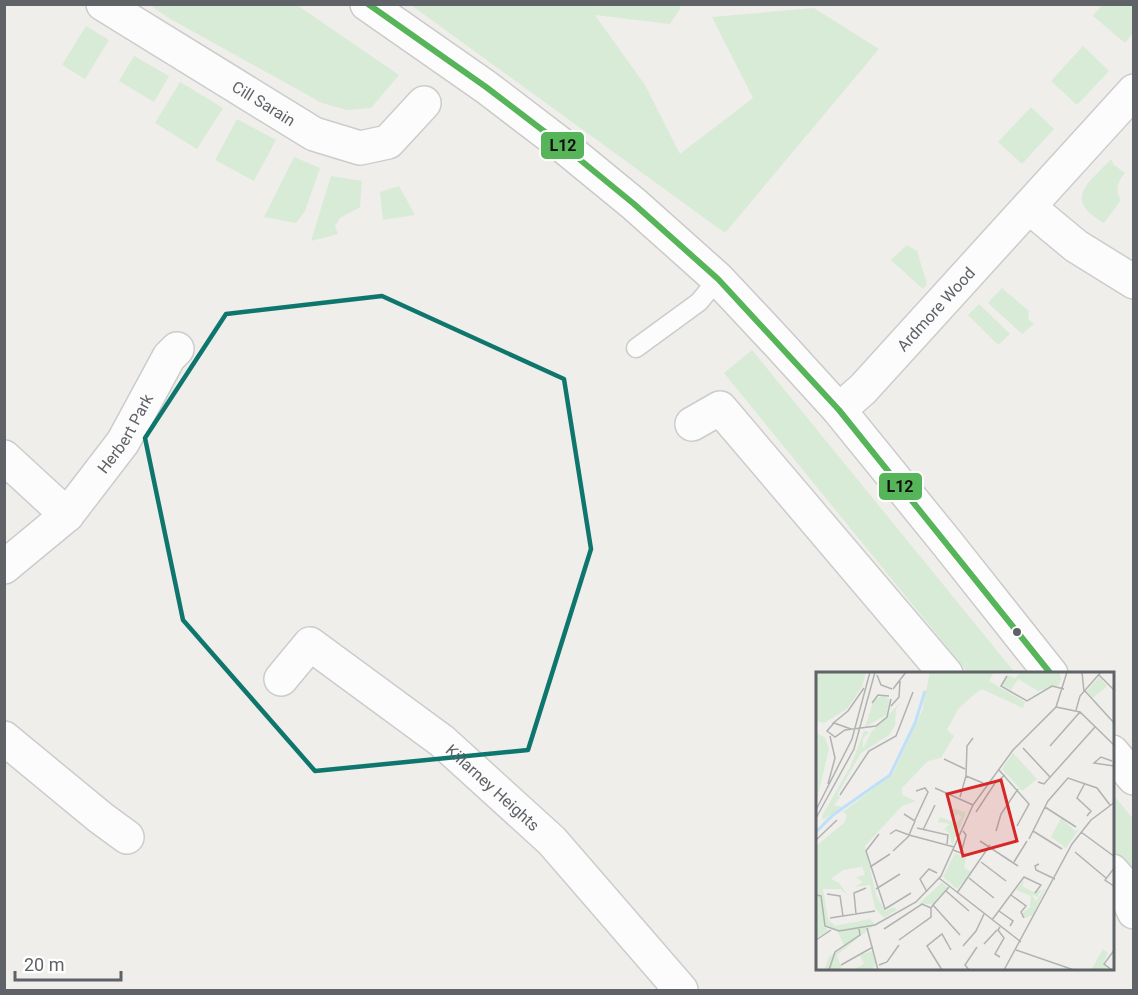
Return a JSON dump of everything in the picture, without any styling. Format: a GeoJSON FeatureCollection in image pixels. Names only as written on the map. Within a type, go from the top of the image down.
{"type":"FeatureCollection","features":[{"type":"Feature","properties":{"kind":"street","name":"Cill Sarain"},"geometry":{"type":"LineString","coordinates":[[103,4],[314,134],[338,142],[360,148],[388,142],[424,103]]}},
{"type":"Feature","properties":{"kind":"street"},"geometry":{"type":"LineString","coordinates":[[367,4],[486,87],[562,145],[634,204],[718,279],[839,410],[1049,672]]}},
{"type":"Feature","properties":{"kind":"street","name":"Ardmore Wood"},"geometry":{"type":"LineString","coordinates":[[839,410],[863,389],[1134,91]]}},
{"type":"Feature","properties":{"kind":"street"},"geometry":{"type":"LineString","coordinates":[[1029,207],[1076,246],[1134,282]]}},
{"type":"Feature","properties":{"kind":"street","name":"Herbert Park"},"geometry":{"type":"LineString","coordinates":[[4,567],[67,515],[123,442],[169,357],[177,349]]}},
{"type":"Feature","properties":{"kind":"street"},"geometry":{"type":"LineString","coordinates":[[692,424],[720,408],[944,672]]}},
{"type":"Feature","properties":{"kind":"street"},"geometry":{"type":"LineString","coordinates":[[4,457],[67,515]]}},
{"type":"Feature","properties":{"kind":"street","name":"Killarney Heights"},"geometry":{"type":"LineString","coordinates":[[281,680],[310,644],[442,741],[552,841],[681,990]]}},
{"type":"Feature","properties":{"kind":"street"},"geometry":{"type":"LineString","coordinates":[[4,738],[127,837]]}},
{"type":"Feature","properties":{"kind":"street"},"geometry":{"type":"LineString","coordinates":[[1114,753],[1134,778]]}},
{"type":"Feature","properties":{"kind":"street"},"geometry":{"type":"LineString","coordinates":[[1114,872],[1134,912]]}},
{"type":"Feature","properties":{"kind":"lane"},"geometry":{"type":"LineString","coordinates":[[636,348],[699,302],[718,279]]}},
{"type":"Feature","properties":{"kind":"highlighted area"},"geometry":{"type":"Polygon","coordinates":[[[382,296],[564,379],[591,549],[528,750],[315,771],[183,620],[145,438],[226,314],[382,296]]]}},
{"type":"Feature","properties":{"kind":"green space"},"geometry":{"type":"Polygon","coordinates":[[[150,5],[297,5],[399,75],[371,108],[347,110],[322,103],[167,17],[150,5]]]}},
{"type":"Feature","properties":{"kind":"green space"},"geometry":{"type":"Polygon","coordinates":[[[411,5],[680,5],[680,9],[670,24],[595,15],[645,85],[680,154],[753,98],[712,17],[814,8],[879,49],[725,233],[411,5]]]}},
{"type":"Feature","properties":{"kind":"green space"},"geometry":{"type":"Polygon","coordinates":[[[1102,5],[1133,5],[1133,33],[1125,43],[1093,16],[1102,5]]]}},
{"type":"Feature","properties":{"kind":"green space"},"geometry":{"type":"Polygon","coordinates":[[[86,26],[109,40],[85,79],[62,65],[86,26]]]}},
{"type":"Feature","properties":{"kind":"green space"},"geometry":{"type":"Polygon","coordinates":[[[1083,46],[1109,71],[1077,105],[1051,81],[1083,46]]]}},
{"type":"Feature","properties":{"kind":"green space"},"geometry":{"type":"Polygon","coordinates":[[[134,56],[169,76],[154,102],[119,81],[134,56]]]}},
{"type":"Feature","properties":{"kind":"green space"},"geometry":{"type":"Polygon","coordinates":[[[180,82],[223,108],[197,149],[155,123],[180,82]]]}},
{"type":"Feature","properties":{"kind":"green space"},"geometry":{"type":"Polygon","coordinates":[[[1031,107],[1054,129],[1022,164],[998,142],[1031,107]]]}},
{"type":"Feature","properties":{"kind":"green space"},"geometry":{"type":"Polygon","coordinates":[[[237,119],[276,140],[254,181],[215,160],[237,119]]]}},
{"type":"Feature","properties":{"kind":"green space"},"geometry":{"type":"Polygon","coordinates":[[[294,157],[320,168],[305,211],[296,223],[264,217],[294,157]]]}},
{"type":"Feature","properties":{"kind":"green space"},"geometry":{"type":"Polygon","coordinates":[[[1111,159],[1114,165],[1125,173],[1118,186],[1121,200],[1104,223],[1084,207],[1082,199],[1087,184],[1111,159]]]}},
{"type":"Feature","properties":{"kind":"green space"},"geometry":{"type":"Polygon","coordinates":[[[331,176],[362,181],[360,207],[340,218],[335,226],[338,234],[311,241],[331,176]]]}},
{"type":"Feature","properties":{"kind":"green space"},"geometry":{"type":"Polygon","coordinates":[[[399,186],[415,215],[383,220],[380,192],[399,186]]]}},
{"type":"Feature","properties":{"kind":"green space"},"geometry":{"type":"Polygon","coordinates":[[[907,245],[917,251],[927,284],[923,289],[891,260],[907,245]]]}},
{"type":"Feature","properties":{"kind":"green space"},"geometry":{"type":"Polygon","coordinates":[[[1002,288],[1029,311],[1028,319],[1034,324],[1022,334],[988,303],[1002,288]]]}},
{"type":"Feature","properties":{"kind":"green space"},"geometry":{"type":"Polygon","coordinates":[[[979,304],[1010,334],[998,345],[968,315],[979,304]]]}},
{"type":"Feature","properties":{"kind":"green space"},"geometry":{"type":"Polygon","coordinates":[[[752,350],[1014,672],[967,672],[724,373],[752,350]]]}},
{"type":"Feature","properties":{"kind":"green space"},"geometry":{"type":"Polygon","coordinates":[[[1114,795],[1133,819],[1133,877],[1114,852],[1114,795]]]}},
{"type":"Feature","properties":{"kind":"transit line","name":"L12"},"geometry":{"type":"LineString","coordinates":[[368,4],[486,87],[562,145],[634,204],[718,279],[839,410],[1049,672]]}}]}
